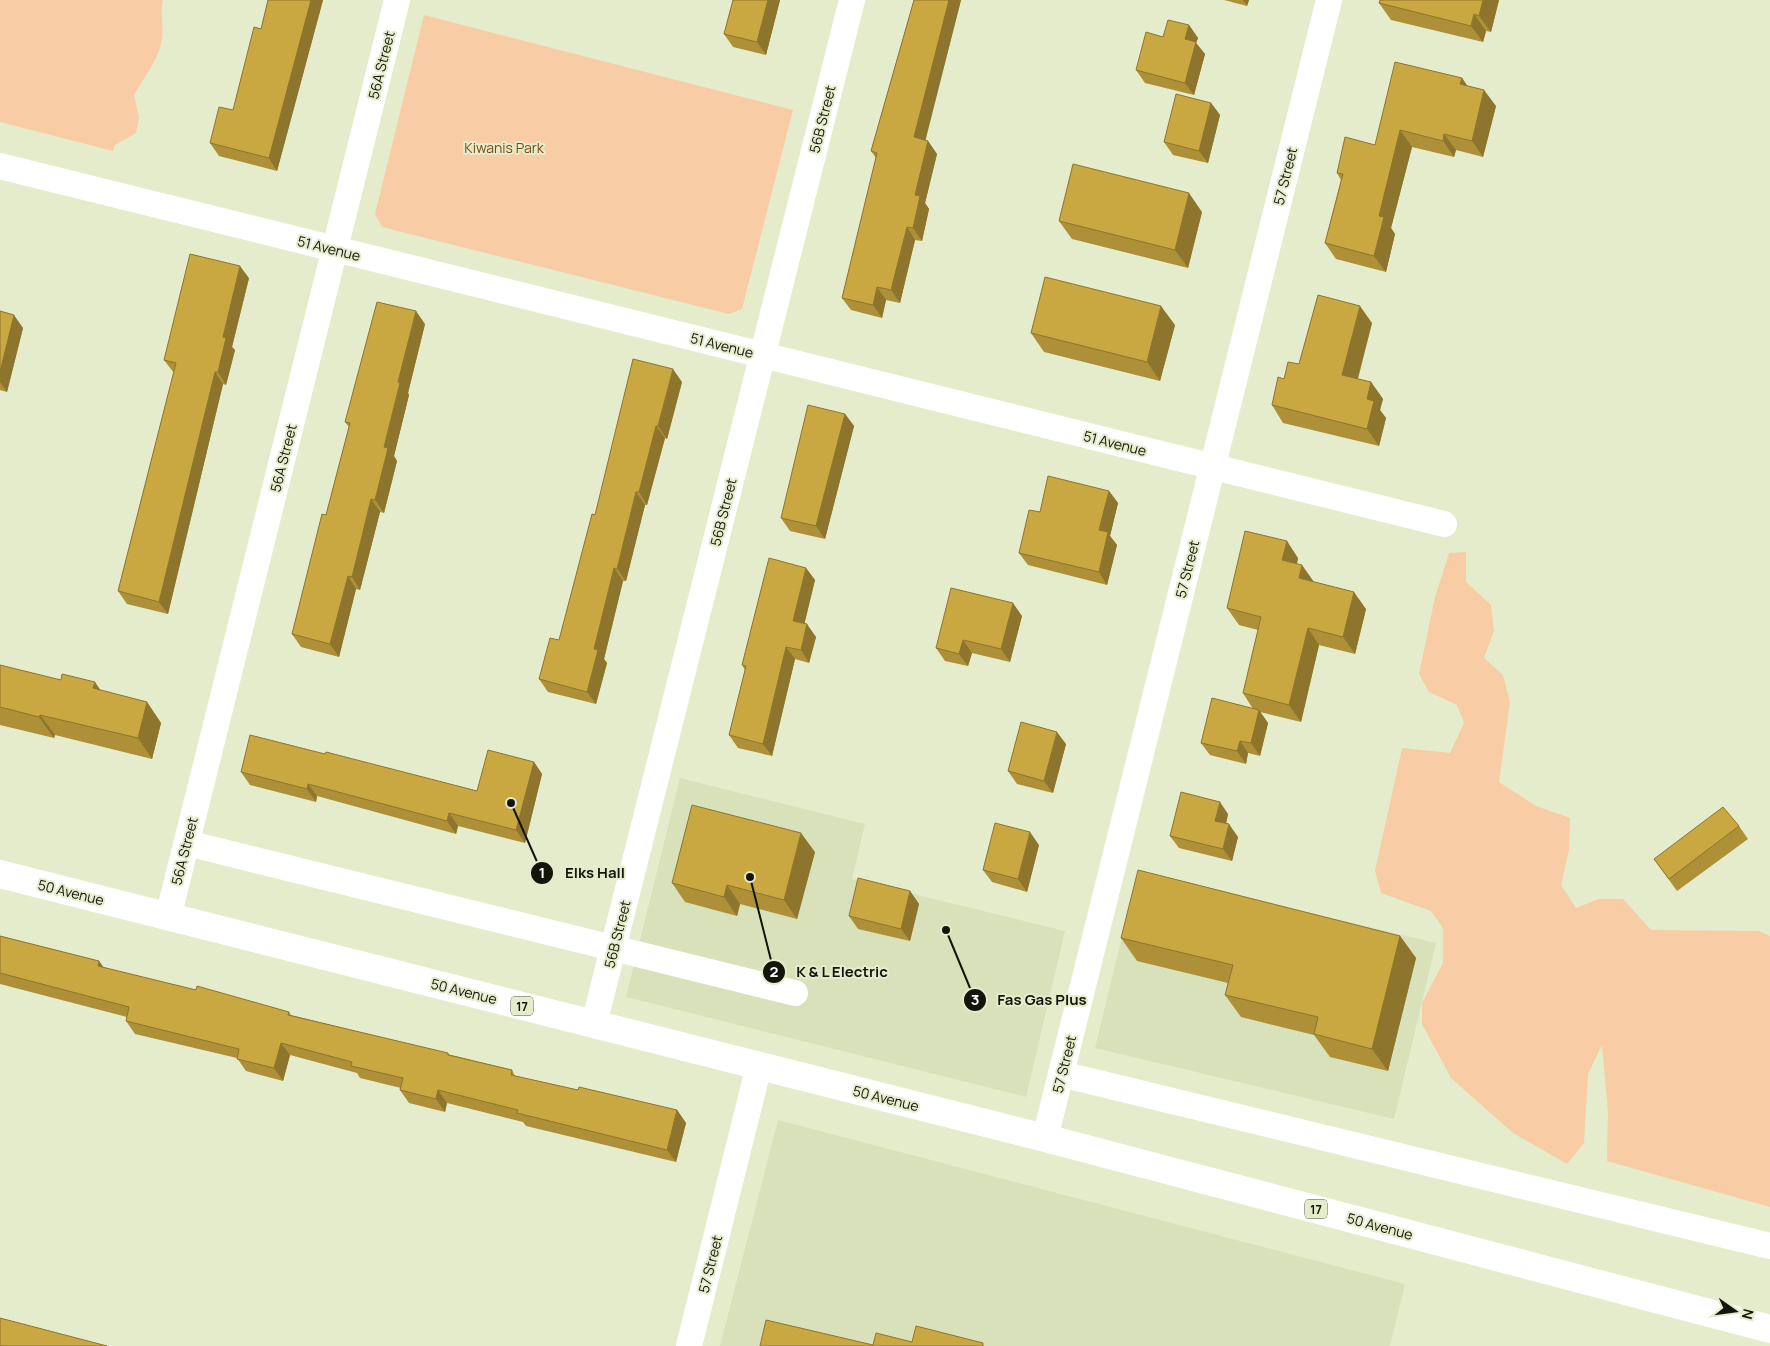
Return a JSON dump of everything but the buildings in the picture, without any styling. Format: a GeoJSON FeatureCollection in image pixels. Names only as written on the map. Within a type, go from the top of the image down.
{"type":"FeatureCollection","features":[{"type":"Feature","properties":{"kind":"main road","name":"50 Avenue"},"geometry":{"type":"LineString","coordinates":[[0,874],[1045,1138],[1770,1329]]}},
{"type":"Feature","properties":{"kind":"street","name":"56A Street"},"geometry":{"type":"LineString","coordinates":[[168,917],[397,0]]}},
{"type":"Feature","properties":{"kind":"street","name":"56B Street"},"geometry":{"type":"LineString","coordinates":[[594,1024],[852,0]]}},
{"type":"Feature","properties":{"kind":"street","name":"57 Street"},"geometry":{"type":"LineString","coordinates":[[1045,1138],[1329,0]]}},
{"type":"Feature","properties":{"kind":"street","name":"51 Avenue"},"geometry":{"type":"LineString","coordinates":[[0,166],[1444,524]]}},
{"type":"Feature","properties":{"kind":"street"},"geometry":{"type":"LineString","coordinates":[[186,843],[613,950],[795,993]]}},
{"type":"Feature","properties":{"kind":"street","name":"57 Street"},"geometry":{"type":"LineString","coordinates":[[690,1346],[759,1066]]}},
{"type":"Feature","properties":{"kind":"street"},"geometry":{"type":"LineString","coordinates":[[1061,1074],[1770,1246]]}},
{"type":"Feature","properties":{"kind":"shaded area"},"geometry":{"type":"Polygon","coordinates":[[[680,778],[865,824],[852,879],[1065,931],[1026,1097],[626,997],[680,778]]]}},
{"type":"Feature","properties":{"kind":"shaded area"},"geometry":{"type":"Polygon","coordinates":[[[1138,871],[1436,943],[1394,1119],[1095,1048],[1138,871]]]}},
{"type":"Feature","properties":{"kind":"shaded area"},"geometry":{"type":"Polygon","coordinates":[[[778,1120],[1405,1284],[1390,1346],[720,1346],[778,1120]]]}},
{"type":"Feature","properties":{"kind":"green space"},"geometry":{"type":"Polygon","coordinates":[[[0,0],[163,0],[160,46],[154,61],[134,95],[139,117],[136,133],[115,145],[113,151],[0,122],[0,0]]]}},
{"type":"Feature","properties":{"kind":"green space","name":"Kiwanis Park"},"geometry":{"type":"Polygon","coordinates":[[[424,15],[793,110],[742,309],[729,314],[382,227],[375,214],[424,15]]]}},
{"type":"Feature","properties":{"kind":"green space"},"geometry":{"type":"Polygon","coordinates":[[[1466,552],[1466,582],[1491,605],[1494,631],[1484,658],[1503,675],[1510,702],[1499,782],[1536,806],[1570,818],[1569,850],[1561,885],[1576,908],[1599,899],[1623,899],[1651,930],[1759,931],[1770,936],[1770,1207],[1607,1161],[1608,1112],[1602,1045],[1588,1074],[1584,1143],[1567,1164],[1513,1133],[1451,1078],[1422,1024],[1422,1003],[1443,963],[1443,928],[1431,911],[1381,893],[1375,871],[1402,748],[1450,753],[1464,723],[1457,705],[1429,692],[1419,674],[1435,597],[1449,553],[1466,552]]]}},
{"type":"Feature","properties":{"kind":"place","name":"Elks Hall"},"geometry":{"type":"Point","coordinates":[511,803]}},
{"type":"Feature","properties":{"kind":"place","name":"K & L Electric"},"geometry":{"type":"Point","coordinates":[750,877]}},
{"type":"Feature","properties":{"kind":"place","name":"Fas Gas Plus"},"geometry":{"type":"Point","coordinates":[946,930]}}]}
